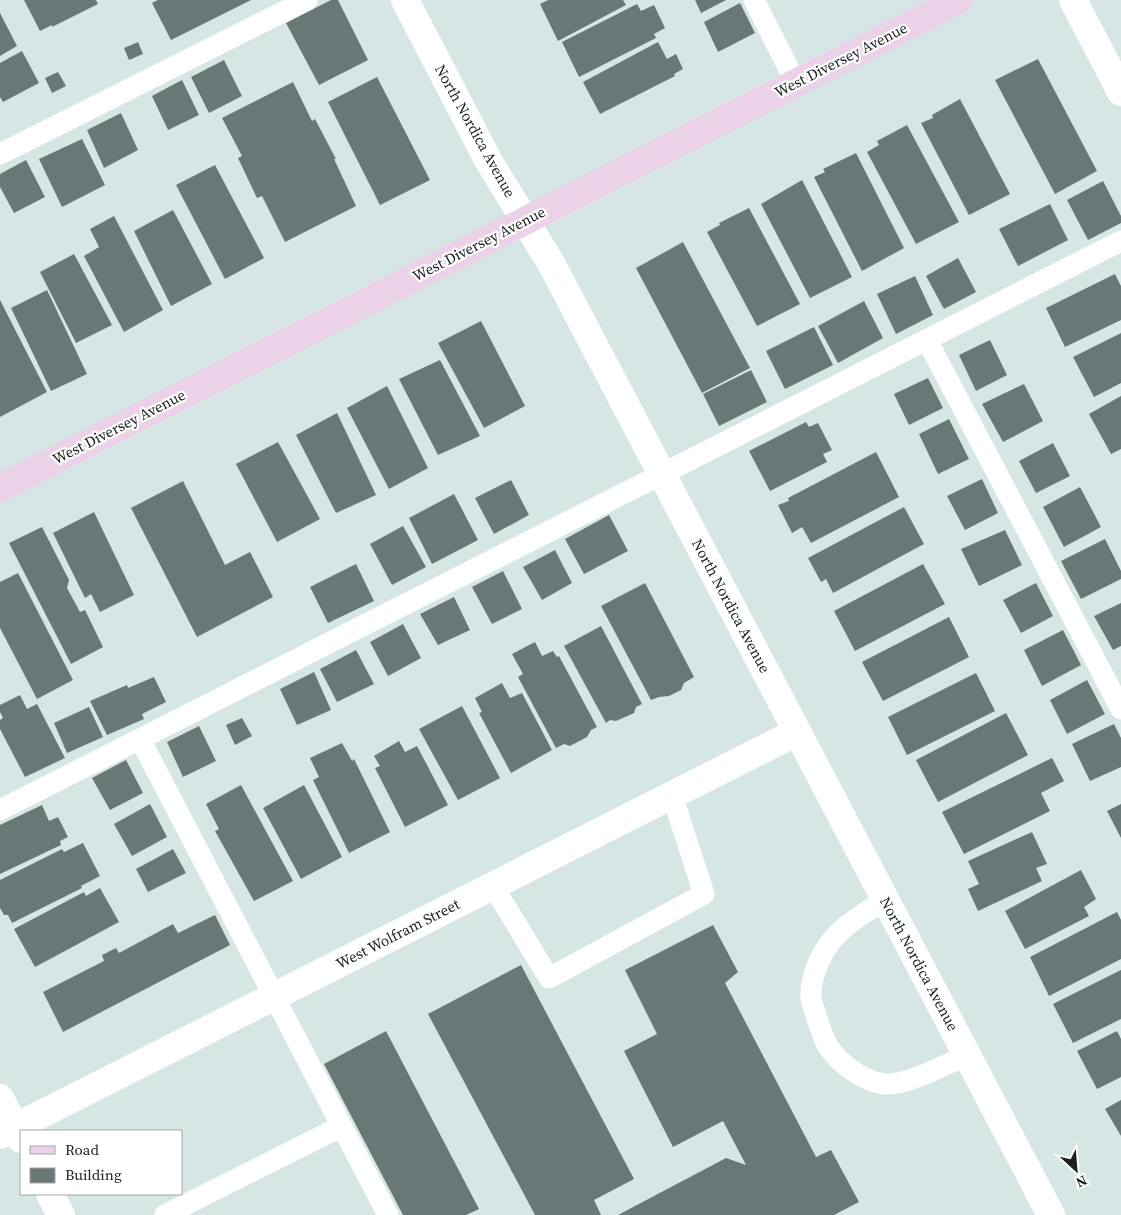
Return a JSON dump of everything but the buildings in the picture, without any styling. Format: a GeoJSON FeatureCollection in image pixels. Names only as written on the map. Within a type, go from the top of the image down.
{"type":"FeatureCollection","features":[{"type":"Feature","properties":{"kind":"main road","name":"West Diversey Avenue"},"geometry":{"type":"LineString","coordinates":[[0,488],[959,0]]}},
{"type":"Feature","properties":{"kind":"street","name":"North Nordica Avenue"},"geometry":{"type":"LineString","coordinates":[[405,0],[488,160],[552,265],[1051,1215]]}},
{"type":"Feature","properties":{"kind":"street"},"geometry":{"type":"LineString","coordinates":[[1073,0],[1121,92]]}},
{"type":"Feature","properties":{"kind":"street","name":"West Wolfram Street"},"geometry":{"type":"LineString","coordinates":[[12,1134],[274,996],[797,732]]}},
{"type":"Feature","properties":{"kind":"street"},"geometry":{"type":"LineString","coordinates":[[0,1098],[12,1134]]}},
{"type":"Feature","properties":{"kind":"street"},"geometry":{"type":"LineString","coordinates":[[51,1195],[61,1215]]}},
{"type":"Feature","properties":{"kind":"lane"},"geometry":{"type":"LineString","coordinates":[[1,151],[307,0]]}},
{"type":"Feature","properties":{"kind":"lane"},"geometry":{"type":"LineString","coordinates":[[754,0],[796,82]]}},
{"type":"Feature","properties":{"kind":"lane"},"geometry":{"type":"LineString","coordinates":[[0,810],[1121,241]]}},
{"type":"Feature","properties":{"kind":"lane"},"geometry":{"type":"LineString","coordinates":[[927,340],[1121,709]]}},
{"type":"Feature","properties":{"kind":"lane"},"geometry":{"type":"LineString","coordinates":[[140,739],[388,1215]]}},
{"type":"Feature","properties":{"kind":"lane"},"geometry":{"type":"LineString","coordinates":[[493,886],[549,978],[704,894],[672,795]]}},
{"type":"Feature","properties":{"kind":"lane"},"geometry":{"type":"LineString","coordinates":[[885,900],[836,934],[824,952],[813,979],[811,998],[826,1042],[844,1064],[866,1079],[886,1084],[932,1071],[967,1055]]}},
{"type":"Feature","properties":{"kind":"lane"},"geometry":{"type":"LineString","coordinates":[[165,1215],[342,1126]]}}]}
